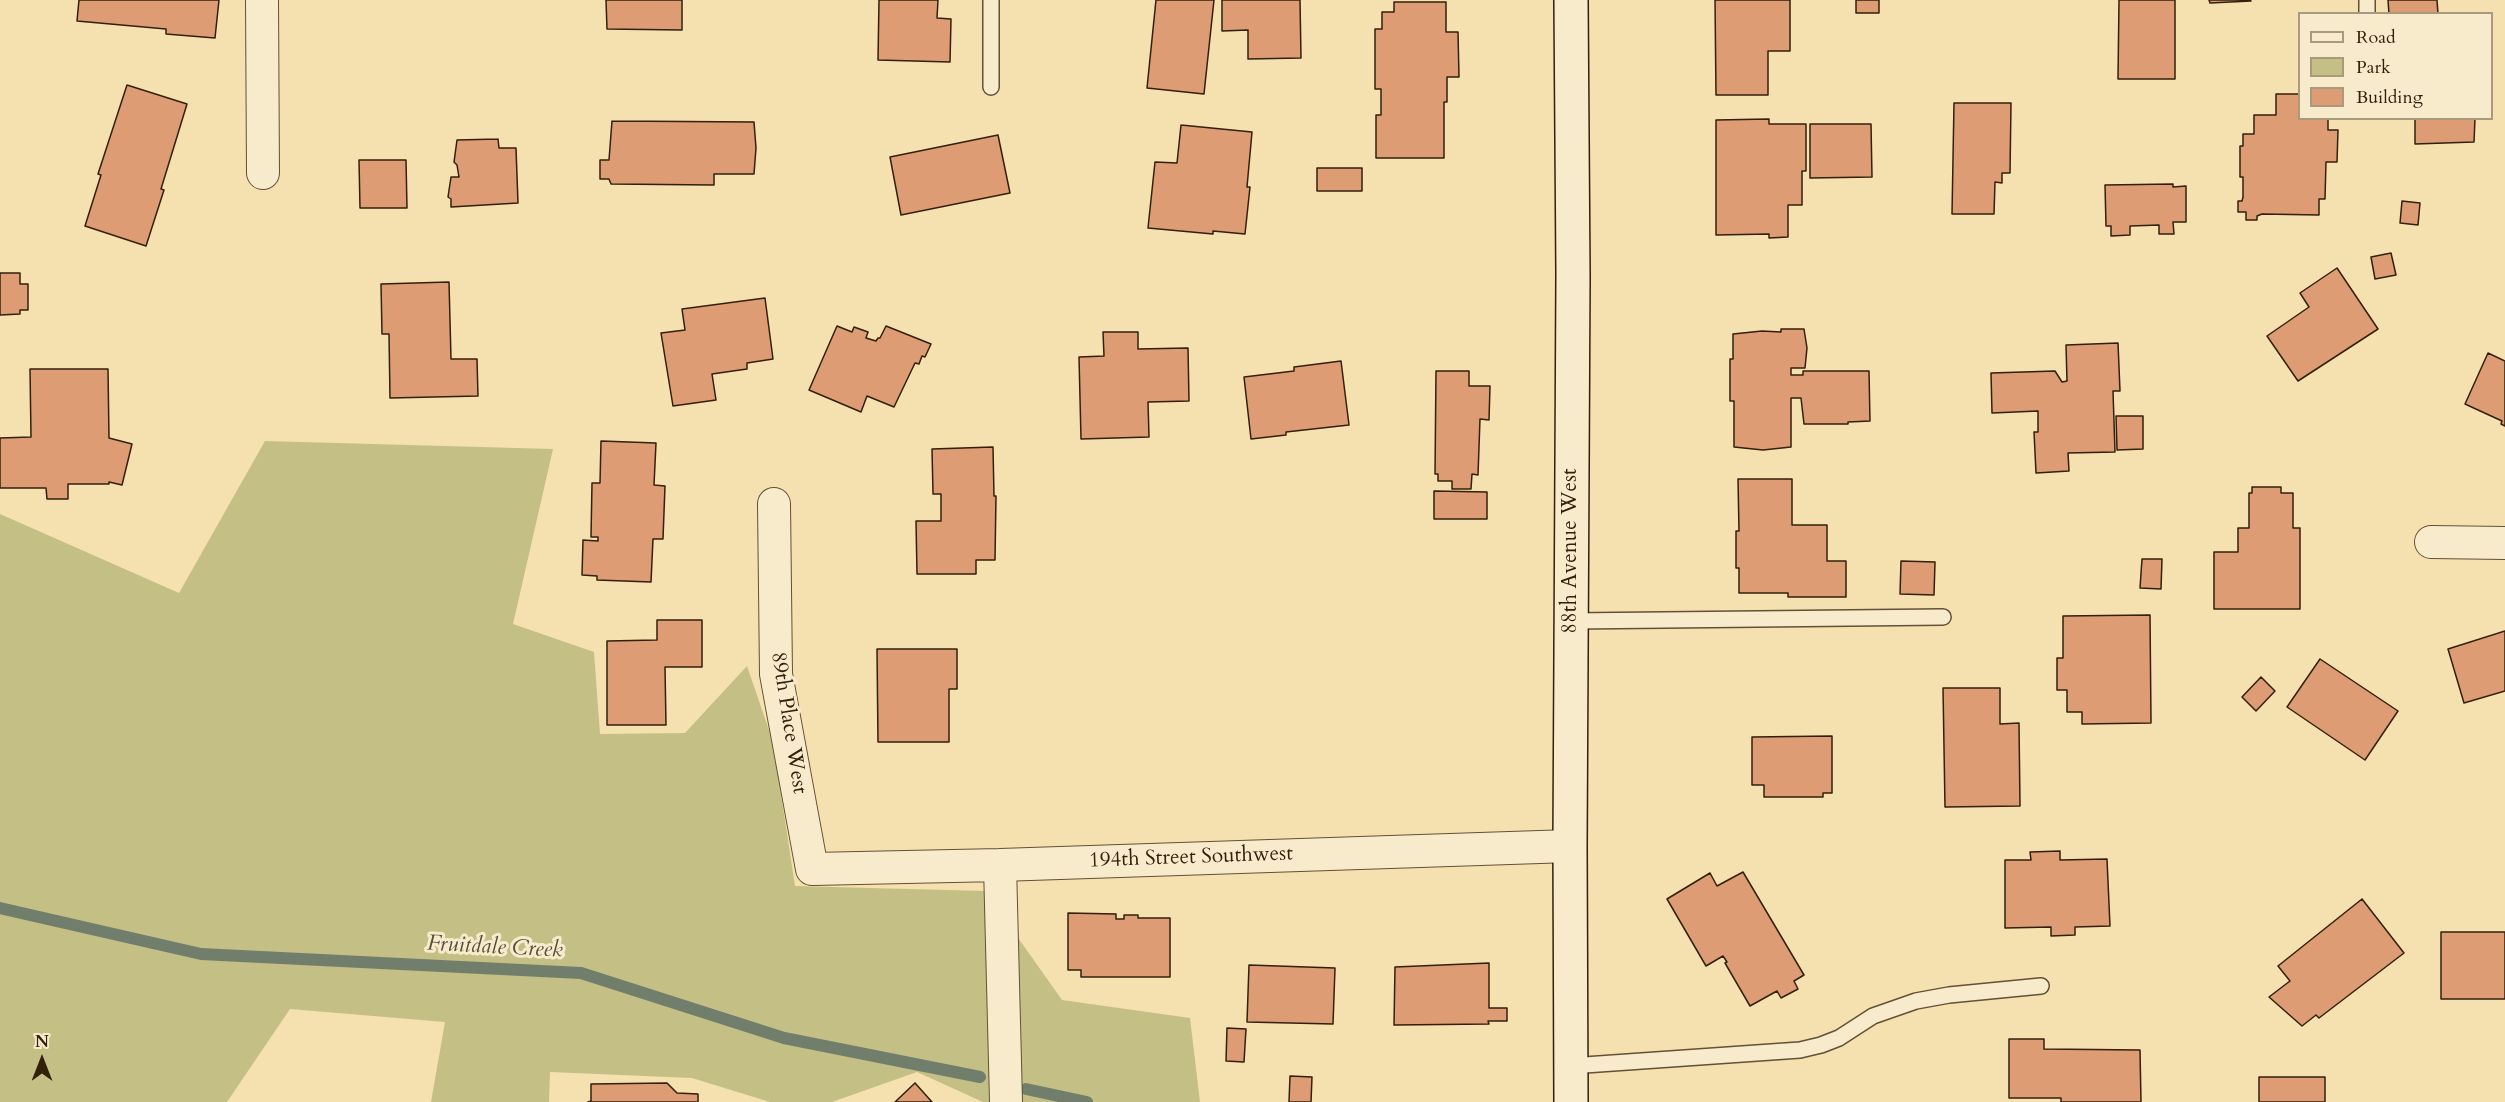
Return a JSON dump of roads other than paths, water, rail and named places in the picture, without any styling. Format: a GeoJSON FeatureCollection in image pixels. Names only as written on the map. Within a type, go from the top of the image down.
{"type":"FeatureCollection","features":[{"type":"Feature","properties":{"kind":"street"},"geometry":{"type":"LineString","coordinates":[[262,0],[263,173]]}},
{"type":"Feature","properties":{"kind":"street","name":"88th Avenue West"},"geometry":{"type":"LineString","coordinates":[[1571,0],[1573,275],[1571,1102]]}},
{"type":"Feature","properties":{"kind":"street","name":"89th Place West"},"geometry":{"type":"LineString","coordinates":[[774,504],[776,674],[813,869]]}},
{"type":"Feature","properties":{"kind":"street"},"geometry":{"type":"LineString","coordinates":[[2431,542],[2505,543]]}},
{"type":"Feature","properties":{"kind":"street","name":"194th Street Southwest"},"geometry":{"type":"LineString","coordinates":[[813,869],[1570,846]]}},
{"type":"Feature","properties":{"kind":"street"},"geometry":{"type":"LineString","coordinates":[[1000,865],[1006,1102]]}},
{"type":"Feature","properties":{"kind":"lane"},"geometry":{"type":"LineString","coordinates":[[991,0],[991,87]]}},
{"type":"Feature","properties":{"kind":"lane"},"geometry":{"type":"LineString","coordinates":[[1571,621],[1943,617]]}},
{"type":"Feature","properties":{"kind":"lane"},"geometry":{"type":"LineString","coordinates":[[1570,1066],[1800,1050],[1830,1041],[1873,1016],[1916,1000],[2041,986]]}},
{"type":"Feature","properties":{"kind":"waterway","name":"Fruitdale Creek"},"geometry":{"type":"LineString","coordinates":[[0,908],[201,954],[581,973],[784,1038],[980,1077]]}},
{"type":"Feature","properties":{"kind":"waterway","name":"Fruitdale Creek"},"geometry":{"type":"LineString","coordinates":[[1026,1089],[1087,1102]]}}]}
